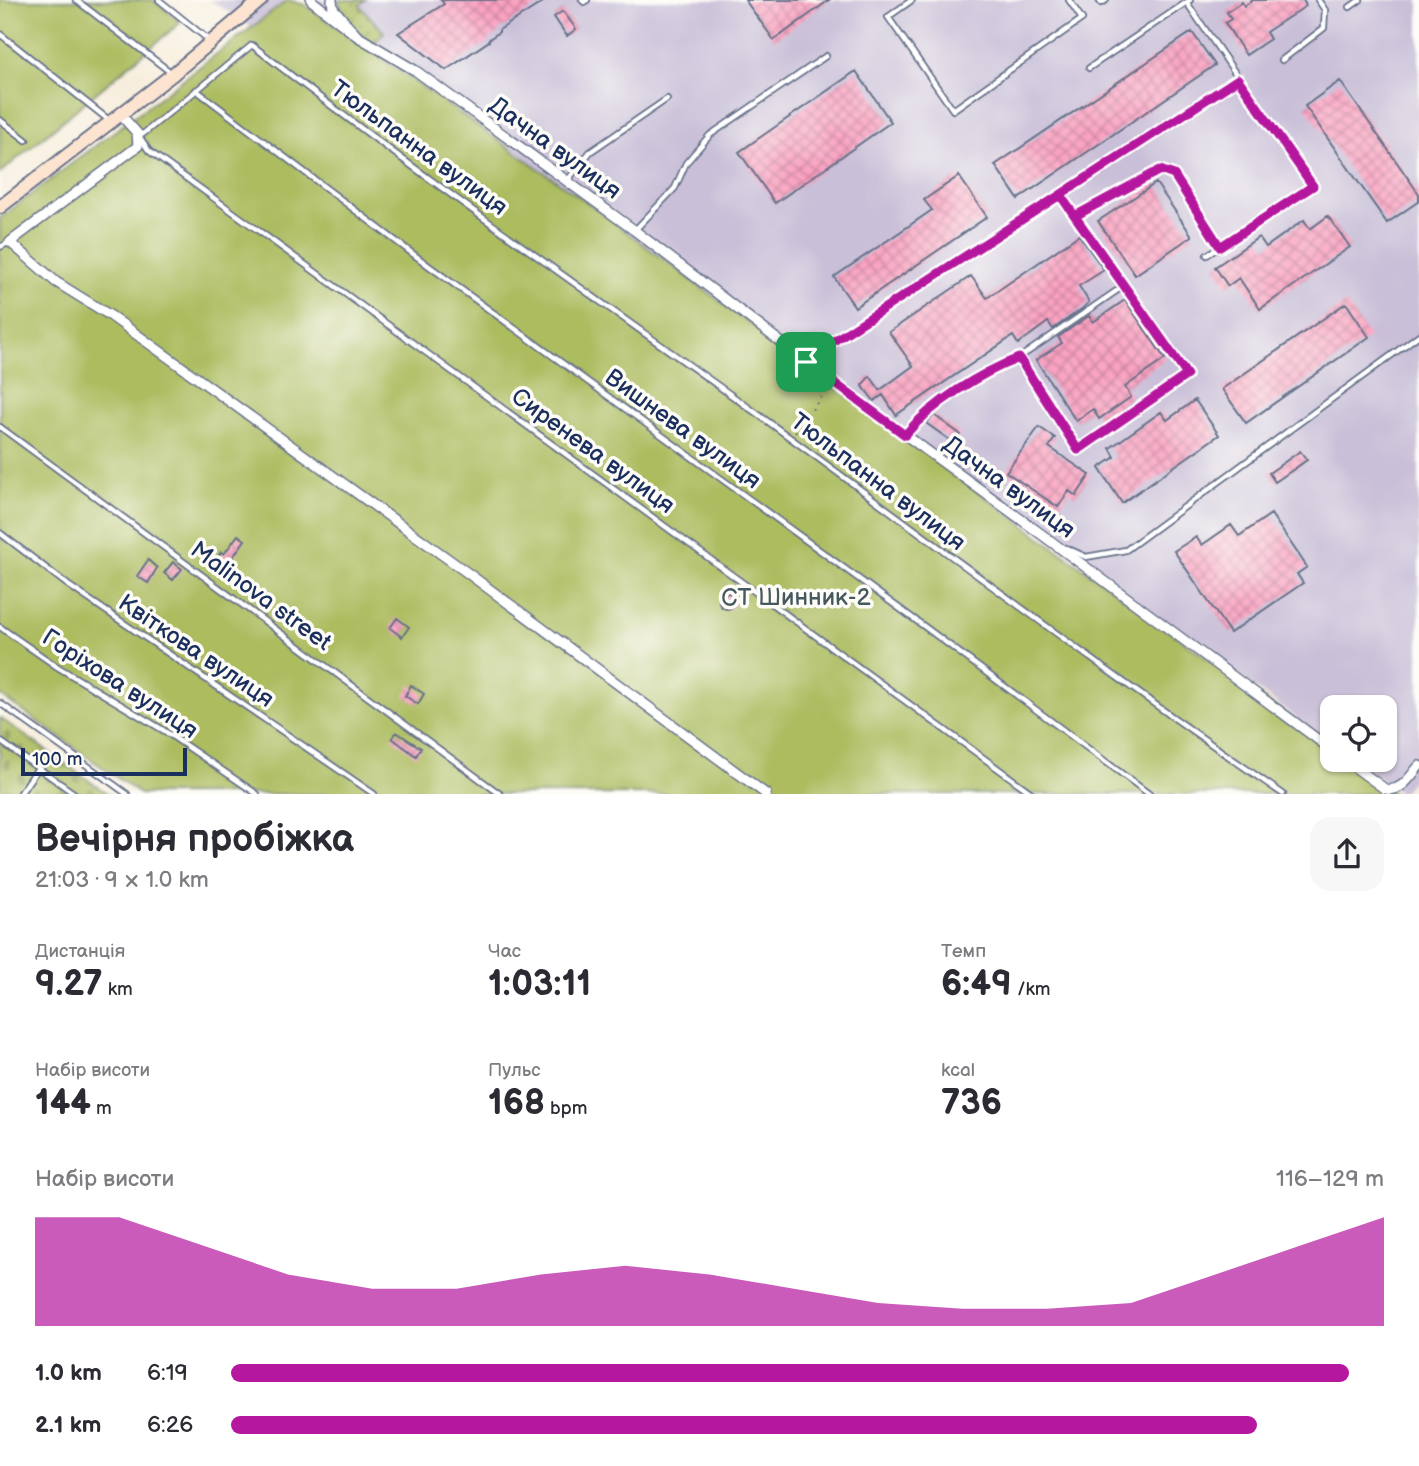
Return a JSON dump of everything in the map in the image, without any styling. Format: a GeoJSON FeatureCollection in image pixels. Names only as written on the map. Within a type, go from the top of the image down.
{"type":"FeatureCollection","features":[{"type":"Feature","properties":{"kind":"main road"},"geometry":{"type":"LineString","coordinates":[[0,207],[173,74],[261,0]]}},
{"type":"Feature","properties":{"kind":"street"},"geometry":{"type":"LineString","coordinates":[[311,0],[357,36]]}},
{"type":"Feature","properties":{"kind":"street"},"geometry":{"type":"LineString","coordinates":[[332,0],[333,8],[357,36]]}},
{"type":"Feature","properties":{"kind":"street","name":"Дачна вулиця"},"geometry":{"type":"LineString","coordinates":[[357,36],[416,71],[634,230],[832,382],[1320,741]]}},
{"type":"Feature","properties":{"kind":"street"},"geometry":{"type":"LineString","coordinates":[[115,118],[137,133],[138,146],[10,242],[56,282],[111,316],[469,574],[766,794]]}},
{"type":"Feature","properties":{"kind":"street"},"geometry":{"type":"LineString","coordinates":[[1362,772],[1393,792],[1402,786],[1419,766]]}},
{"type":"Feature","properties":{"kind":"lane"},"geometry":{"type":"LineString","coordinates":[[76,0],[173,74]]}},
{"type":"Feature","properties":{"kind":"lane"},"geometry":{"type":"LineString","coordinates":[[159,0],[211,42]]}},
{"type":"Feature","properties":{"kind":"lane"},"geometry":{"type":"LineString","coordinates":[[912,0],[888,17],[953,110],[1082,19],[1069,0]]}},
{"type":"Feature","properties":{"kind":"lane"},"geometry":{"type":"LineString","coordinates":[[1099,0],[1101,3],[1105,0]]}},
{"type":"Feature","properties":{"kind":"lane"},"geometry":{"type":"LineString","coordinates":[[1282,60],[1324,28],[1325,10],[1318,0]]}},
{"type":"Feature","properties":{"kind":"lane"},"geometry":{"type":"LineString","coordinates":[[1350,7],[1360,0]]}},
{"type":"Feature","properties":{"kind":"lane"},"geometry":{"type":"LineString","coordinates":[[1089,68],[1189,1],[1238,79],[1313,186],[1207,256]]}},
{"type":"Feature","properties":{"kind":"lane"},"geometry":{"type":"LineString","coordinates":[[0,34],[115,118]]}},
{"type":"Feature","properties":{"kind":"lane","name":"Тюльпанна вулиця"},"geometry":{"type":"LineString","coordinates":[[196,90],[252,46],[333,109],[989,586],[1283,794]]}},
{"type":"Feature","properties":{"kind":"lane"},"geometry":{"type":"LineString","coordinates":[[634,230],[675,188],[685,163],[710,135],[826,56]]}},
{"type":"Feature","properties":{"kind":"lane"},"geometry":{"type":"LineString","coordinates":[[806,362],[815,353],[1238,79]]}},
{"type":"Feature","properties":{"kind":"lane"},"geometry":{"type":"LineString","coordinates":[[137,133],[143,134],[196,90]]}},
{"type":"Feature","properties":{"kind":"lane","name":"Вишнева вулиця"},"geometry":{"type":"LineString","coordinates":[[196,90],[429,266],[925,627],[1149,794]]}},
{"type":"Feature","properties":{"kind":"lane"},"geometry":{"type":"LineString","coordinates":[[567,181],[590,152],[667,99]]}},
{"type":"Feature","properties":{"kind":"lane"},"geometry":{"type":"LineString","coordinates":[[0,120],[26,140]]}},
{"type":"Feature","properties":{"kind":"lane","name":"Сиренева вулиця"},"geometry":{"type":"LineString","coordinates":[[137,133],[149,151],[258,232],[608,483],[1033,794]]}},
{"type":"Feature","properties":{"kind":"lane"},"geometry":{"type":"LineString","coordinates":[[1075,216],[1160,170],[1174,175],[1220,247]]}},
{"type":"Feature","properties":{"kind":"lane"},"geometry":{"type":"LineString","coordinates":[[1019,358],[1078,450],[1187,375],[1060,195]]}},
{"type":"Feature","properties":{"kind":"lane"},"geometry":{"type":"LineString","coordinates":[[0,247],[10,242]]}},
{"type":"Feature","properties":{"kind":"lane"},"geometry":{"type":"LineString","coordinates":[[905,435],[925,415],[991,368],[1019,358],[1125,285]]}},
{"type":"Feature","properties":{"kind":"lane"},"geometry":{"type":"LineString","coordinates":[[1052,542],[1086,557],[1126,550],[1419,335]]}},
{"type":"Feature","properties":{"kind":"lane","name":"Malinova street"},"geometry":{"type":"LineString","coordinates":[[0,427],[500,794]]}},
{"type":"Feature","properties":{"kind":"lane","name":"Квіткова вулиця"},"geometry":{"type":"LineString","coordinates":[[0,533],[68,584],[374,794]]}},
{"type":"Feature","properties":{"kind":"lane","name":"Горіхова вулиця"},"geometry":{"type":"LineString","coordinates":[[0,627],[56,666],[163,730],[257,794]]}},
{"type":"Feature","properties":{"kind":"lane"},"geometry":{"type":"LineString","coordinates":[[0,704],[127,794]]}},
{"type":"Feature","properties":{"kind":"lane"},"geometry":{"type":"LineString","coordinates":[[0,741],[75,794]]}},
{"type":"Feature","properties":{"kind":"lane"},"geometry":{"type":"LineString","coordinates":[[20,794],[38,768]]}},
{"type":"Feature","properties":{"kind":"path"},"geometry":{"type":"LineString","coordinates":[[790,439],[832,382]]}},
{"type":"Feature","properties":{"kind":"shaded area"},"geometry":{"type":"Polygon","coordinates":[[[210,0],[286,0],[251,27],[210,0]]]}},
{"type":"Feature","properties":{"kind":"shaded area"},"geometry":{"type":"Polygon","coordinates":[[[308,0],[1419,0],[1419,772],[1401,794],[1370,772],[1397,772],[1397,695],[1320,695],[1320,735],[308,0]]]}},
{"type":"Feature","properties":{"kind":"green space"},"geometry":{"type":"Polygon","coordinates":[[[0,0],[153,0],[181,22],[0,173],[0,0]]]}},
{"type":"Feature","properties":{"kind":"green space","name":"СТ Шинник-2"},"geometry":{"type":"Polygon","coordinates":[[[288,0],[305,5],[588,203],[856,403],[1320,740],[1320,772],[1363,772],[1394,794],[140,794],[0,695],[0,218],[288,0]]]}},
{"type":"Feature","properties":{"kind":"green space"},"geometry":{"type":"Polygon","coordinates":[[[339,0],[365,0],[359,5],[384,32],[374,44],[347,20],[339,0]]]}},
{"type":"Feature","properties":{"kind":"green space"},"geometry":{"type":"Polygon","coordinates":[[[0,718],[108,794],[0,794],[0,718]]]}},
{"type":"Feature","properties":{"kind":"building"},"geometry":{"type":"Polygon","coordinates":[[[441,0],[546,0],[499,30],[489,41],[446,70],[398,33],[444,4],[441,0]]]}},
{"type":"Feature","properties":{"kind":"building"},"geometry":{"type":"Polygon","coordinates":[[[745,0],[829,0],[774,40],[745,0]]]}},
{"type":"Feature","properties":{"kind":"building"},"geometry":{"type":"Polygon","coordinates":[[[1253,0],[1303,0],[1306,6],[1266,32],[1270,39],[1246,55],[1225,23],[1231,19],[1227,12],[1242,2],[1244,6],[1253,0]]]}},
{"type":"Feature","properties":{"kind":"building"},"geometry":{"type":"Polygon","coordinates":[[[563,11],[576,29],[567,36],[554,17],[563,11]]]}},
{"type":"Feature","properties":{"kind":"building"},"geometry":{"type":"Polygon","coordinates":[[[1192,32],[1215,65],[1018,199],[995,165],[1192,32]]]}},
{"type":"Feature","properties":{"kind":"building"},"geometry":{"type":"Polygon","coordinates":[[[856,71],[891,122],[775,203],[739,152],[856,71]]]}},
{"type":"Feature","properties":{"kind":"building"},"geometry":{"type":"Polygon","coordinates":[[[1340,81],[1419,194],[1419,201],[1387,223],[1305,106],[1340,81]]]}},
{"type":"Feature","properties":{"kind":"building"},"geometry":{"type":"Polygon","coordinates":[[[959,176],[987,217],[855,307],[834,277],[932,210],[924,200],[959,176]]]}},
{"type":"Feature","properties":{"kind":"building"},"geometry":{"type":"Polygon","coordinates":[[[1156,183],[1192,236],[1135,275],[1098,221],[1156,183]]]}},
{"type":"Feature","properties":{"kind":"building"},"geometry":{"type":"Polygon","coordinates":[[[1328,216],[1350,247],[1260,309],[1239,278],[1228,286],[1215,267],[1259,237],[1266,247],[1304,220],[1310,229],[1328,216]]]}},
{"type":"Feature","properties":{"kind":"building"},"geometry":{"type":"Polygon","coordinates":[[[1079,235],[1104,270],[1079,286],[1089,302],[1053,329],[1048,322],[1018,344],[1013,336],[896,415],[883,395],[874,401],[862,385],[870,376],[880,390],[913,366],[889,332],[971,276],[987,298],[1079,235]]]}},
{"type":"Feature","properties":{"kind":"building"},"geometry":{"type":"Polygon","coordinates":[[[1125,300],[1165,359],[1125,387],[1131,397],[1099,419],[1093,409],[1076,421],[1036,360],[1062,343],[1058,337],[1089,316],[1093,322],[1125,300]]]}},
{"type":"Feature","properties":{"kind":"building"},"geometry":{"type":"Polygon","coordinates":[[[1346,303],[1369,337],[1246,423],[1222,389],[1346,303]]]}},
{"type":"Feature","properties":{"kind":"building"},"geometry":{"type":"Polygon","coordinates":[[[1195,400],[1219,435],[1122,503],[1099,468],[1115,457],[1110,448],[1161,412],[1167,420],[1195,400]]]}},
{"type":"Feature","properties":{"kind":"building"},"geometry":{"type":"Polygon","coordinates":[[[934,415],[960,434],[954,443],[926,423],[934,415]]]}},
{"type":"Feature","properties":{"kind":"building"},"geometry":{"type":"Polygon","coordinates":[[[1039,427],[1055,438],[1049,447],[1090,475],[1076,496],[1069,491],[1058,507],[1006,472],[1039,427]]]}},
{"type":"Feature","properties":{"kind":"building"},"geometry":{"type":"Polygon","coordinates":[[[1300,451],[1307,460],[1275,482],[1269,473],[1300,451]]]}},
{"type":"Feature","properties":{"kind":"building"},"geometry":{"type":"Polygon","coordinates":[[[1271,514],[1307,567],[1297,574],[1303,583],[1230,633],[1174,551],[1196,537],[1202,545],[1231,525],[1239,536],[1271,514]]]}},
{"type":"Feature","properties":{"kind":"building"},"geometry":{"type":"Polygon","coordinates":[[[238,535],[245,540],[223,571],[213,564],[238,535]]]}},
{"type":"Feature","properties":{"kind":"building"},"geometry":{"type":"Polygon","coordinates":[[[148,560],[157,568],[148,583],[137,576],[148,560]]]}},
{"type":"Feature","properties":{"kind":"building"},"geometry":{"type":"Polygon","coordinates":[[[173,562],[182,569],[173,580],[164,573],[173,562]]]}},
{"type":"Feature","properties":{"kind":"building"},"geometry":{"type":"Polygon","coordinates":[[[727,593],[733,595],[733,607],[727,609],[721,607],[719,601],[721,595],[727,593]]]}},
{"type":"Feature","properties":{"kind":"building"},"geometry":{"type":"Polygon","coordinates":[[[397,618],[409,627],[402,637],[390,628],[397,618]]]}},
{"type":"Feature","properties":{"kind":"building"},"geometry":{"type":"Polygon","coordinates":[[[411,685],[424,694],[418,704],[405,696],[411,685]]]}},
{"type":"Feature","properties":{"kind":"building"},"geometry":{"type":"Polygon","coordinates":[[[396,732],[421,748],[416,756],[392,738],[396,732]]]}},
{"type":"Feature","properties":{"kind":"route"},"geometry":{"type":"LineString","coordinates":[[806,362],[815,353],[1060,195],[1075,216],[1160,170],[1174,175],[1220,247],[1313,186],[1238,79],[1060,195],[1187,375],[1078,450],[1019,358],[991,368],[925,415],[905,435],[806,362]]}}]}
